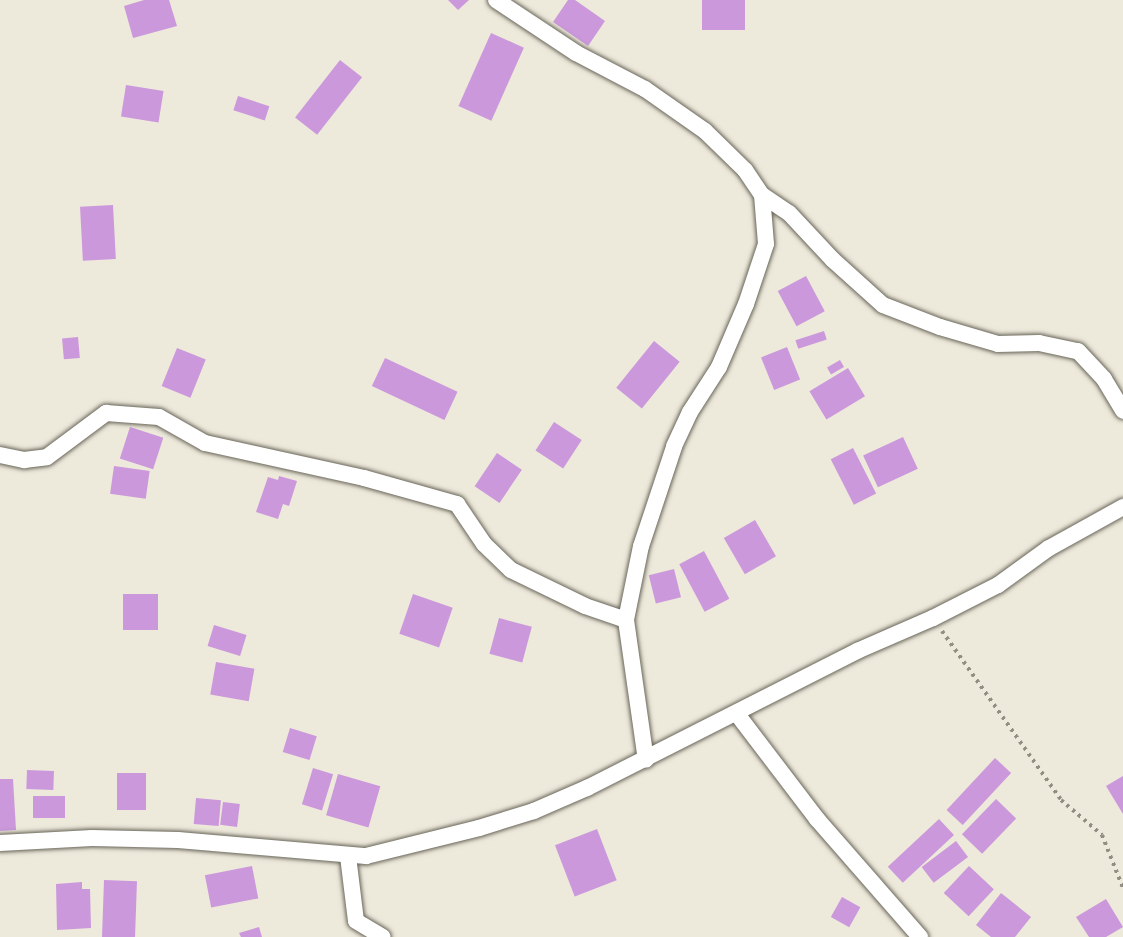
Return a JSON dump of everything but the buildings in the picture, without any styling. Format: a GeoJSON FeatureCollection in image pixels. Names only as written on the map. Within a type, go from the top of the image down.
{"type":"FeatureCollection","features":[{"type":"Feature","properties":{"kind":"street"},"geometry":{"type":"LineString","coordinates":[[496,0],[576,53],[645,88],[705,130],[745,170],[762,195],[789,213],[833,260],[883,305],[940,327],[998,344],[1039,343],[1078,351],[1104,379],[1123,411]]}},
{"type":"Feature","properties":{"kind":"street"},"geometry":{"type":"LineString","coordinates":[[646,760],[626,620],[641,546],[674,447],[690,412],[719,367],[746,304],[766,244],[762,195]]}},
{"type":"Feature","properties":{"kind":"street"},"geometry":{"type":"LineString","coordinates":[[0,455],[24,460],[47,457],[106,413],[159,417],[205,443],[364,478],[457,504],[484,544],[511,570],[585,606],[626,620]]}},
{"type":"Feature","properties":{"kind":"street"},"geometry":{"type":"LineString","coordinates":[[0,843],[92,838],[178,840],[366,856],[534,811],[646,760],[856,651],[933,618],[998,585],[1049,548],[1123,507]]}},
{"type":"Feature","properties":{"kind":"street"},"geometry":{"type":"LineString","coordinates":[[737,714],[818,819],[920,937]]}},
{"type":"Feature","properties":{"kind":"street"},"geometry":{"type":"LineString","coordinates":[[348,856],[356,921],[383,937]]}},
{"type":"Feature","properties":{"kind":"path"},"geometry":{"type":"LineString","coordinates":[[933,618],[1061,800],[1102,835],[1123,888]]}}]}
